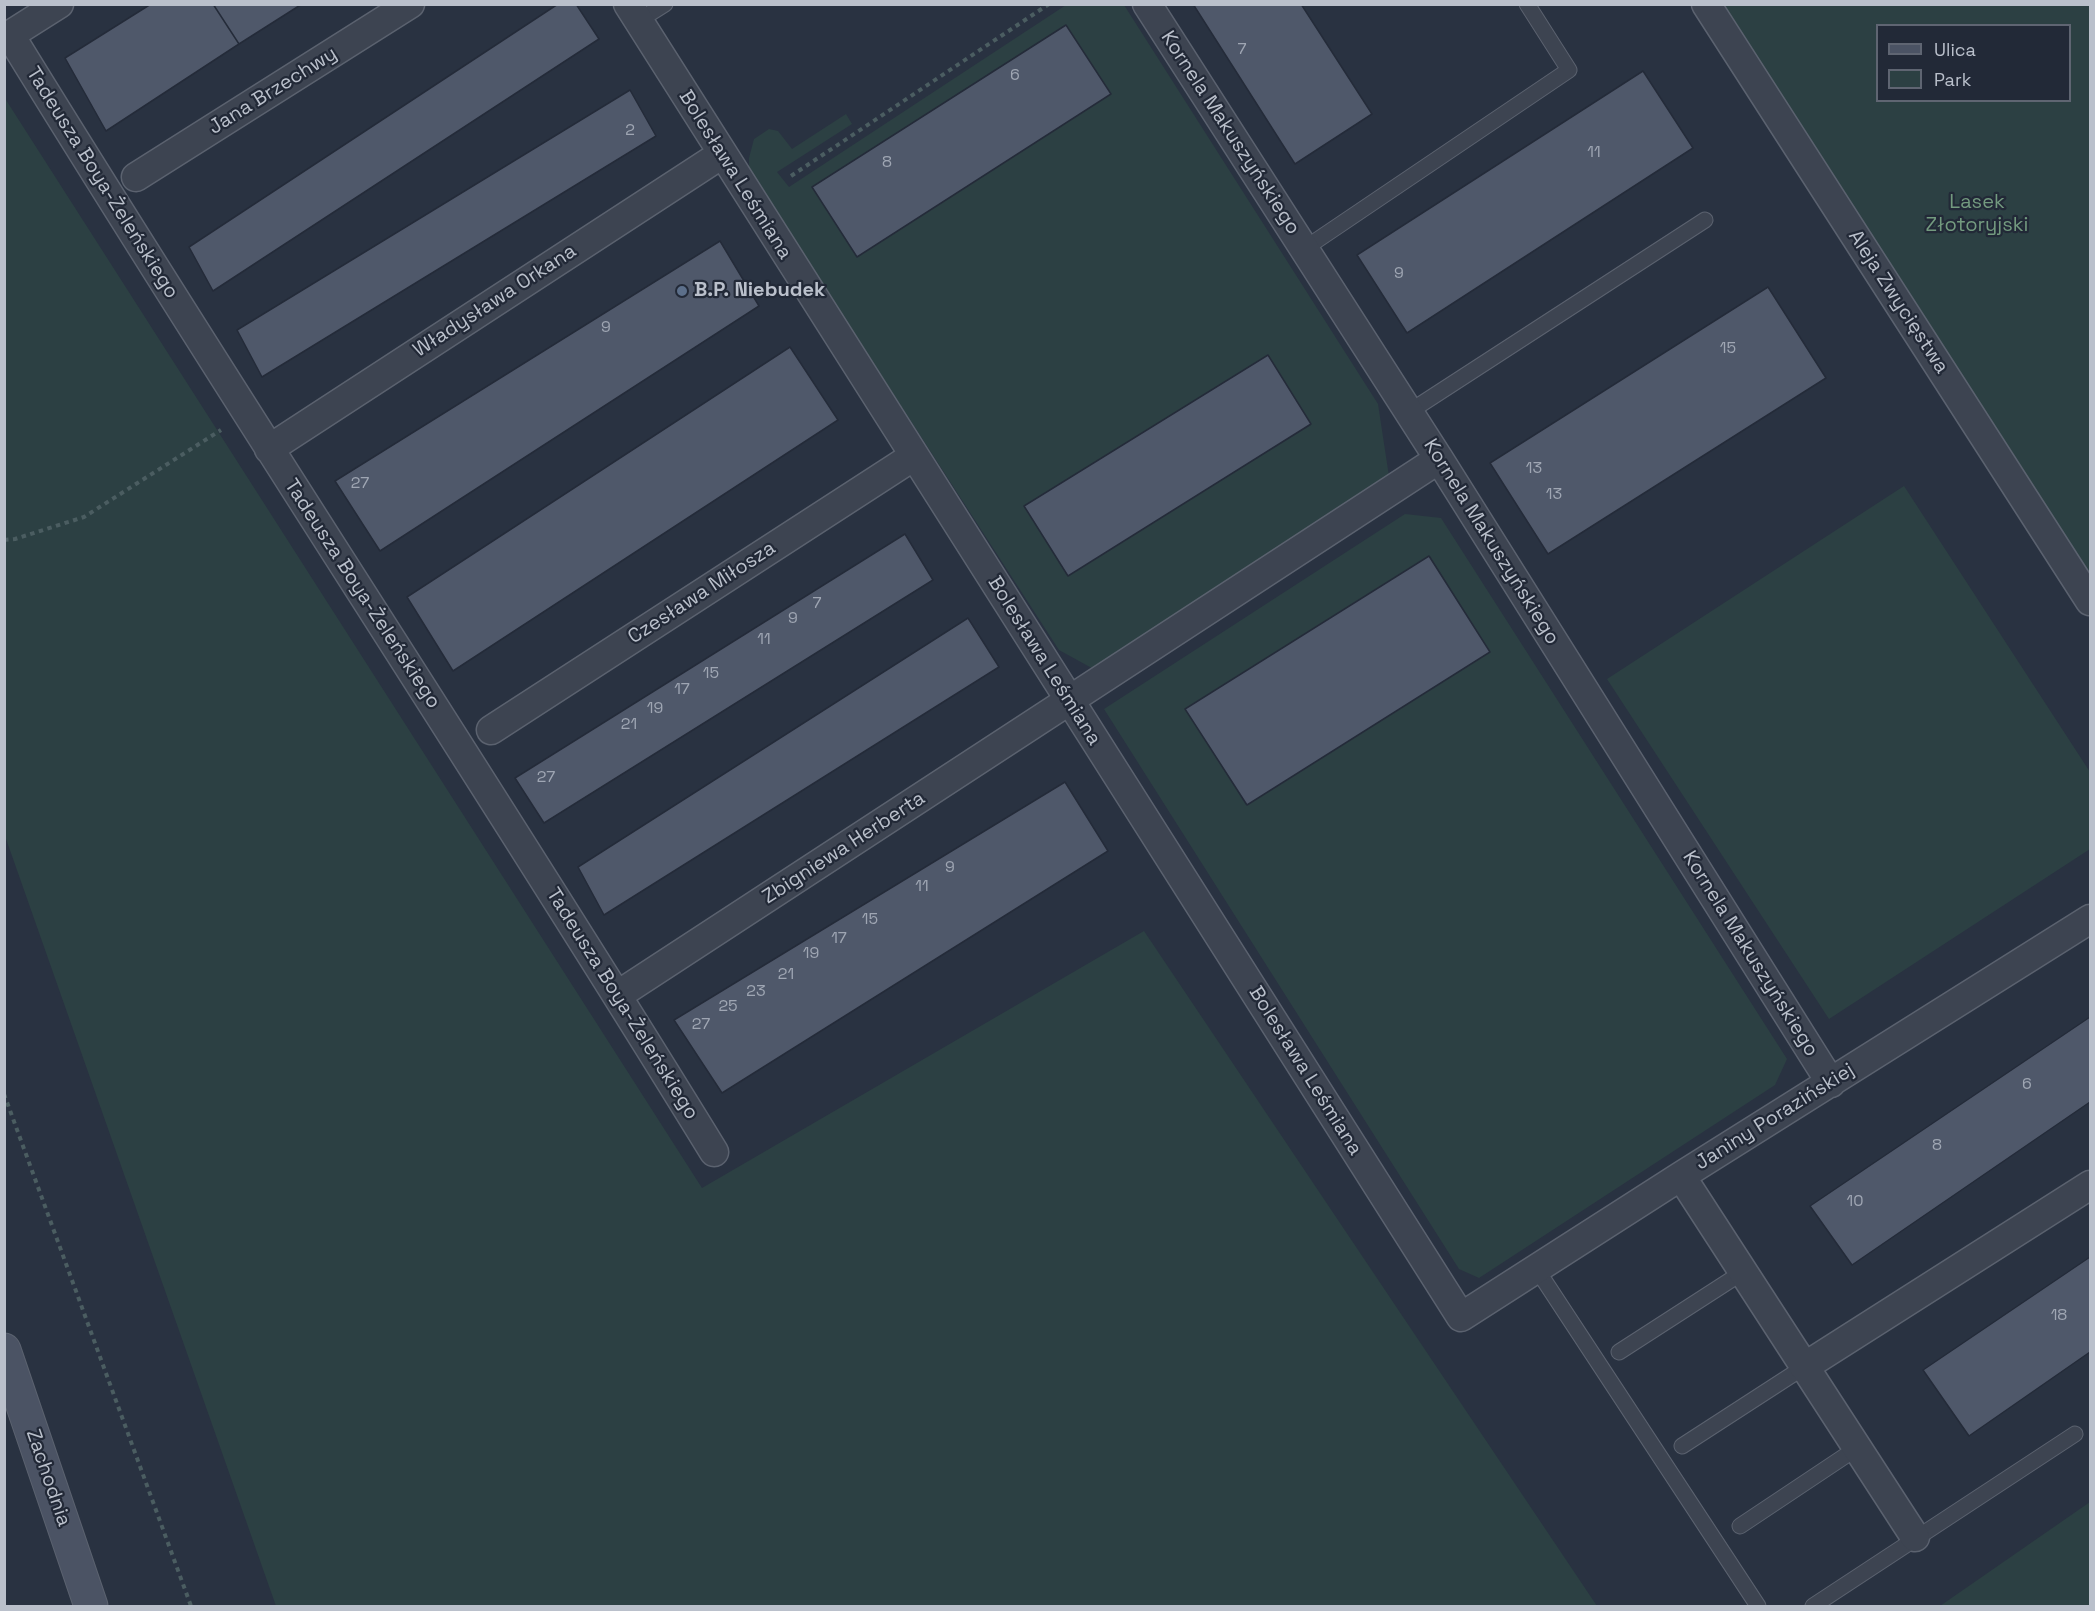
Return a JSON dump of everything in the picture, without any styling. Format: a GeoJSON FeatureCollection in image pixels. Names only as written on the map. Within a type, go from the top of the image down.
{"type":"FeatureCollection","features":[{"type":"Feature","properties":{"kind":"main road","name":"Zachodnia"},"geometry":{"type":"LineString","coordinates":[[4,1350],[91,1606]]}},
{"type":"Feature","properties":{"kind":"street"},"geometry":{"type":"LineString","coordinates":[[7,31],[59,4]]}},
{"type":"Feature","properties":{"kind":"street","name":"Jana Brzechwy"},"geometry":{"type":"LineString","coordinates":[[122,186],[410,4]]}},
{"type":"Feature","properties":{"kind":"street","name":"Kornela Makuszyńskiego"},"geometry":{"type":"LineString","coordinates":[[1147,4],[1410,412],[1831,1083]]}},
{"type":"Feature","properties":{"kind":"street","name":"Aleja Zwycięstwa"},"geometry":{"type":"LineString","coordinates":[[1706,4],[2091,600]]}},
{"type":"Feature","properties":{"kind":"street","name":"Bolesława Leśmiana"},"geometry":{"type":"LineString","coordinates":[[633,13],[1461,1317]]}},
{"type":"Feature","properties":{"kind":"street","name":"Tadeusza Boya-Żeleńskiego"},"geometry":{"type":"LineString","coordinates":[[7,31],[122,186],[246,413],[618,995],[714,1152]]}},
{"type":"Feature","properties":{"kind":"street","name":"Władysława Orkana"},"geometry":{"type":"LineString","coordinates":[[269,449],[722,154]]}},
{"type":"Feature","properties":{"kind":"street","name":"Czesława Miłosza"},"geometry":{"type":"LineString","coordinates":[[491,730],[914,456]]}},
{"type":"Feature","properties":{"kind":"street","name":"Zbigniewa Herberta"},"geometry":{"type":"LineString","coordinates":[[618,995],[1439,459]]}},
{"type":"Feature","properties":{"kind":"street","name":"Janiny Porazińskiej"},"geometry":{"type":"LineString","coordinates":[[1461,1317],[1681,1176],[2091,920]]}},
{"type":"Feature","properties":{"kind":"street"},"geometry":{"type":"LineString","coordinates":[[1681,1176],[1915,1537]]}},
{"type":"Feature","properties":{"kind":"street"},"geometry":{"type":"LineString","coordinates":[[1804,1367],[2091,1185]]}},
{"type":"Feature","properties":{"kind":"lane"},"geometry":{"type":"LineString","coordinates":[[633,13],[665,4]]}},
{"type":"Feature","properties":{"kind":"lane"},"geometry":{"type":"LineString","coordinates":[[1304,249],[1569,70],[1527,4]]}},
{"type":"Feature","properties":{"kind":"lane"},"geometry":{"type":"LineString","coordinates":[[1410,412],[1705,220]]}},
{"type":"Feature","properties":{"kind":"lane"},"geometry":{"type":"LineString","coordinates":[[1536,1268],[1758,1606]]}},
{"type":"Feature","properties":{"kind":"lane"},"geometry":{"type":"LineString","coordinates":[[1619,1352],[1743,1272]]}},
{"type":"Feature","properties":{"kind":"lane"},"geometry":{"type":"LineString","coordinates":[[1682,1446],[1804,1367]]}},
{"type":"Feature","properties":{"kind":"lane"},"geometry":{"type":"LineString","coordinates":[[1813,1606],[2074,1434]]}},
{"type":"Feature","properties":{"kind":"lane"},"geometry":{"type":"LineString","coordinates":[[1740,1526],[1857,1448]]}},
{"type":"Feature","properties":{"kind":"path"},"geometry":{"type":"LineString","coordinates":[[791,176],[1049,4]]}},
{"type":"Feature","properties":{"kind":"path"},"geometry":{"type":"LineString","coordinates":[[4,540],[15,539],[84,517],[246,413]]}},
{"type":"Feature","properties":{"kind":"path"},"geometry":{"type":"LineString","coordinates":[[4,1094],[191,1606]]}},
{"type":"Feature","properties":{"kind":"green space"},"geometry":{"type":"Polygon","coordinates":[[[1066,5],[1124,5],[1378,404],[1390,483],[1099,672],[1059,650],[749,171],[749,158],[754,139],[769,129],[778,131],[792,149],[846,114],[852,124],[777,172],[789,187],[1066,5]],[[1065,25],[812,187],[857,257],[1110,94],[1065,25]],[[1268,355],[1024,506],[1067,575],[1311,425],[1268,355]]]}},
{"type":"Feature","properties":{"kind":"green space","name":"Lasek Złotoryjski"},"geometry":{"type":"Polygon","coordinates":[[[1706,5],[2090,5],[2090,611],[1706,5]]]}},
{"type":"Feature","properties":{"kind":"green space"},"geometry":{"type":"Polygon","coordinates":[[[6,100],[702,1188],[1144,931],[1597,1606],[276,1606],[5,836],[6,100]]]}},
{"type":"Feature","properties":{"kind":"green space"},"geometry":{"type":"Polygon","coordinates":[[[1904,486],[2090,772],[2090,849],[1829,1019],[1607,679],[1904,486]]]}},
{"type":"Feature","properties":{"kind":"green space"},"geometry":{"type":"Polygon","coordinates":[[[1405,514],[1441,518],[1787,1059],[1775,1085],[1479,1278],[1459,1269],[1104,709],[1405,514]],[[1430,556],[1186,709],[1246,805],[1490,652],[1430,556]]]}},
{"type":"Feature","properties":{"kind":"green space"},"geometry":{"type":"Polygon","coordinates":[[[2090,1502],[2090,1606],[1940,1606],[2090,1502]]]}},
{"type":"Feature","properties":{"kind":"building"},"geometry":{"type":"Polygon","coordinates":[[[151,4],[213,4],[239,44],[106,131],[65,58],[151,4]]]}},
{"type":"Feature","properties":{"kind":"building"},"geometry":{"type":"Polygon","coordinates":[[[213,4],[302,4],[239,44],[213,4]]]}},
{"type":"Feature","properties":{"kind":"building"},"geometry":{"type":"Polygon","coordinates":[[[558,4],[576,4],[599,39],[213,291],[189,247],[558,4]]]}},
{"type":"Feature","properties":{"kind":"building"},"geometry":{"type":"Polygon","coordinates":[[[1193,4],[1301,4],[1372,114],[1295,164],[1193,4]]]}},
{"type":"Feature","properties":{"kind":"building"},"geometry":{"type":"Polygon","coordinates":[[[1066,25],[1111,94],[857,257],[812,187],[1066,25]]]}},
{"type":"Feature","properties":{"kind":"building"},"geometry":{"type":"Polygon","coordinates":[[[1643,71],[1693,148],[1407,333],[1357,255],[1643,71]]]}},
{"type":"Feature","properties":{"kind":"building"},"geometry":{"type":"Polygon","coordinates":[[[630,90],[656,136],[262,377],[237,330],[630,90]]]}},
{"type":"Feature","properties":{"kind":"building"},"geometry":{"type":"Polygon","coordinates":[[[720,241],[759,306],[380,551],[335,481],[720,241]]]}},
{"type":"Feature","properties":{"kind":"building"},"geometry":{"type":"Polygon","coordinates":[[[1768,287],[1826,378],[1548,554],[1490,463],[1768,287]]]}},
{"type":"Feature","properties":{"kind":"building"},"geometry":{"type":"Polygon","coordinates":[[[790,347],[838,420],[453,671],[407,597],[790,347]]]}},
{"type":"Feature","properties":{"kind":"building"},"geometry":{"type":"Polygon","coordinates":[[[1268,355],[1311,424],[1068,576],[1024,506],[1268,355]]]}},
{"type":"Feature","properties":{"kind":"building"},"geometry":{"type":"Polygon","coordinates":[[[905,534],[933,580],[544,823],[515,778],[905,534]]]}},
{"type":"Feature","properties":{"kind":"building"},"geometry":{"type":"Polygon","coordinates":[[[1429,556],[1490,652],[1247,805],[1185,709],[1429,556]]]}},
{"type":"Feature","properties":{"kind":"building"},"geometry":{"type":"Polygon","coordinates":[[[968,618],[999,667],[604,915],[578,867],[968,618]]]}},
{"type":"Feature","properties":{"kind":"building"},"geometry":{"type":"Polygon","coordinates":[[[1065,782],[1108,851],[722,1093],[674,1020],[1065,782]]]}},
{"type":"Feature","properties":{"kind":"building"},"geometry":{"type":"Polygon","coordinates":[[[2090,1017],[2090,1102],[1852,1265],[1810,1206],[2090,1017]]]}},
{"type":"Feature","properties":{"kind":"building"},"geometry":{"type":"Polygon","coordinates":[[[2090,1257],[2090,1352],[1969,1436],[1923,1370],[2090,1257]]]}},
{"type":"Feature","properties":{"kind":"place","name":"B.P. Niebudek"},"geometry":{"type":"Point","coordinates":[682,291]}}]}
